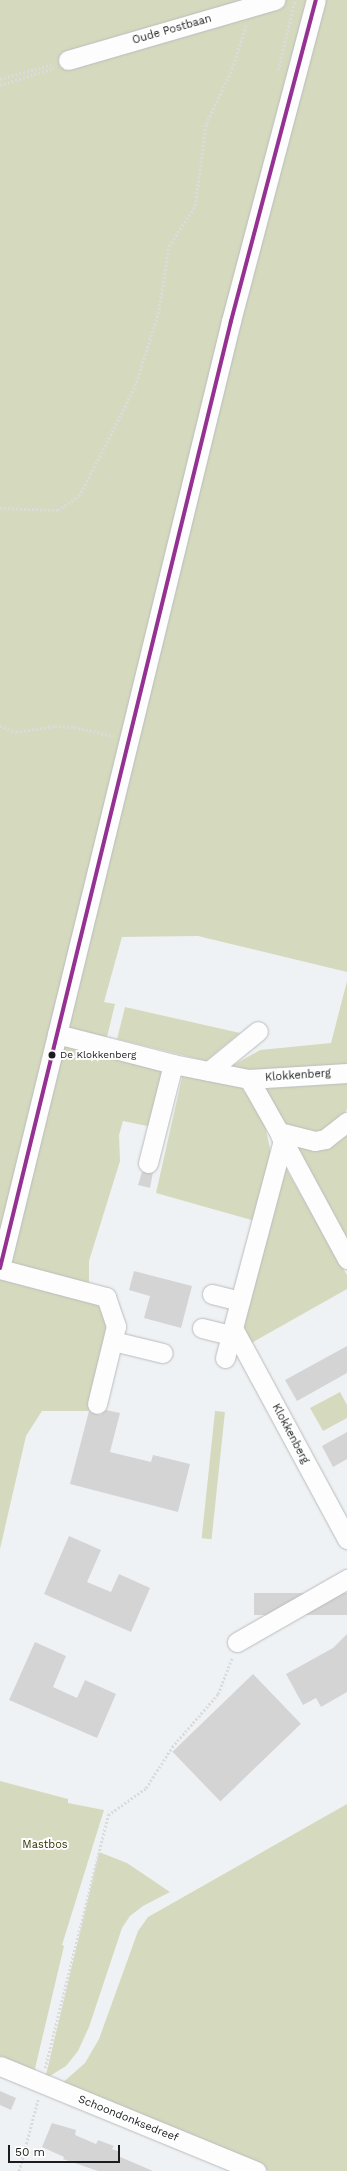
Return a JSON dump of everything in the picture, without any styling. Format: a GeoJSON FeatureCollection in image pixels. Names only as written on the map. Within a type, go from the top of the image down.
{"type":"FeatureCollection","features":[{"type":"Feature","properties":{"kind":"street","name":"Oude Postbaan"},"geometry":{"type":"LineString","coordinates":[[68,60],[275,0]]}},
{"type":"Feature","properties":{"kind":"street"},"geometry":{"type":"LineString","coordinates":[[97,1404],[116,1326],[106,1297],[0,1268],[231,321],[316,0]]}},
{"type":"Feature","properties":{"kind":"street"},"geometry":{"type":"LineString","coordinates":[[209,1071],[258,1030]]}},
{"type":"Feature","properties":{"kind":"street","name":"Klokkenberg"},"geometry":{"type":"LineString","coordinates":[[57,1034],[173,1064],[249,1079],[347,1073]]}},
{"type":"Feature","properties":{"kind":"street"},"geometry":{"type":"LineString","coordinates":[[148,1163],[173,1064]]}},
{"type":"Feature","properties":{"kind":"street","name":"Klokkenberg"},"geometry":{"type":"LineString","coordinates":[[249,1079],[347,1259]]}},
{"type":"Feature","properties":{"kind":"street"},"geometry":{"type":"LineString","coordinates":[[225,1358],[281,1136],[315,1141],[325,1139],[347,1122]]}},
{"type":"Feature","properties":{"kind":"street"},"geometry":{"type":"LineString","coordinates":[[212,1294],[240,1301]]}},
{"type":"Feature","properties":{"kind":"street"},"geometry":{"type":"LineString","coordinates":[[202,1328],[232,1332]]}},
{"type":"Feature","properties":{"kind":"street","name":"Klokkenberg"},"geometry":{"type":"LineString","coordinates":[[232,1332],[344,1528]]}},
{"type":"Feature","properties":{"kind":"street"},"geometry":{"type":"LineString","coordinates":[[113,1340],[163,1353]]}},
{"type":"Feature","properties":{"kind":"street"},"geometry":{"type":"LineString","coordinates":[[237,1642],[347,1579]]}},
{"type":"Feature","properties":{"kind":"street","name":"Schoondonksedreef"},"geometry":{"type":"LineString","coordinates":[[0,2066],[42,2085],[256,2171]]}},
{"type":"Feature","properties":{"kind":"path"},"geometry":{"type":"LineString","coordinates":[[0,508],[58,510],[79,496],[112,432],[135,386],[158,314],[169,246],[194,206],[206,124],[232,69],[253,6]]}},
{"type":"Feature","properties":{"kind":"path"},"geometry":{"type":"LineString","coordinates":[[0,79],[68,60]]}},
{"type":"Feature","properties":{"kind":"path"},"geometry":{"type":"LineString","coordinates":[[0,85],[47,72],[68,60]]}},
{"type":"Feature","properties":{"kind":"path"},"geometry":{"type":"LineString","coordinates":[[0,726],[16,732],[55,726],[74,727],[94,730],[128,740]]}},
{"type":"Feature","properties":{"kind":"path"},"geometry":{"type":"LineString","coordinates":[[19,2171],[42,2085],[60,2002],[108,1815],[146,1788],[172,1747],[218,1694],[237,1642]]}},
{"type":"Feature","properties":{"kind":"green space"},"geometry":{"type":"Polygon","coordinates":[[[0,0],[347,0],[347,972],[198,936],[122,937],[104,1002],[115,1004],[107,1037],[95,1034],[168,1069],[152,1127],[123,1121],[119,1135],[120,1161],[89,1261],[89,1299],[99,1302],[107,1324],[89,1411],[42,1411],[26,1436],[0,1549],[0,0]]]}},
{"type":"Feature","properties":{"kind":"green space"},"geometry":{"type":"Polygon","coordinates":[[[347,981],[347,1064],[253,1070],[230,1067],[260,1050],[331,1043],[347,981]]]}},
{"type":"Feature","properties":{"kind":"green space"},"geometry":{"type":"Polygon","coordinates":[[[125,1007],[240,1033],[206,1061],[117,1039],[125,1007]]]}},
{"type":"Feature","properties":{"kind":"green space"},"geometry":{"type":"Polygon","coordinates":[[[183,1073],[241,1087],[263,1116],[271,1153],[255,1221],[156,1193],[183,1073]]]}},
{"type":"Feature","properties":{"kind":"green space"},"geometry":{"type":"Polygon","coordinates":[[[347,1083],[347,1109],[342,1118],[316,1135],[279,1125],[259,1089],[347,1083]]]}},
{"type":"Feature","properties":{"kind":"green space"},"geometry":{"type":"Polygon","coordinates":[[[347,1127],[347,1248],[287,1140],[347,1127]]]}},
{"type":"Feature","properties":{"kind":"green space"},"geometry":{"type":"Polygon","coordinates":[[[284,1165],[347,1275],[347,1289],[248,1345],[240,1329],[284,1165]]]}},
{"type":"Feature","properties":{"kind":"green space"},"geometry":{"type":"Polygon","coordinates":[[[340,1392],[347,1405],[347,1418],[323,1431],[310,1408],[340,1392]]]}},
{"type":"Feature","properties":{"kind":"green space"},"geometry":{"type":"Polygon","coordinates":[[[215,1411],[225,1412],[212,1539],[202,1538],[215,1411]]]}},
{"type":"Feature","properties":{"kind":"green space","name":"Mastbos"},"geometry":{"type":"Polygon","coordinates":[[[0,1781],[68,1799],[68,1803],[104,1810],[62,1945],[64,1946],[34,2073],[0,2062],[0,1781]]]}},
{"type":"Feature","properties":{"kind":"green space"},"geometry":{"type":"Polygon","coordinates":[[[347,1804],[347,2171],[269,2171],[60,2085],[85,2063],[99,2039],[138,1931],[148,1917],[347,1804]]]}},
{"type":"Feature","properties":{"kind":"green space"},"geometry":{"type":"Polygon","coordinates":[[[99,1852],[127,1863],[170,1892],[143,1906],[130,1916],[122,1928],[89,2027],[78,2051],[66,2066],[45,2079],[99,1852]]]}},
{"type":"Feature","properties":{"kind":"building"},"geometry":{"type":"Polygon","coordinates":[[[142,1172],[153,1172],[150,1188],[138,1185],[142,1172]]]}},
{"type":"Feature","properties":{"kind":"building"},"geometry":{"type":"Polygon","coordinates":[[[134,1271],[192,1286],[181,1328],[144,1318],[150,1296],[129,1290],[134,1271]]]}},
{"type":"Feature","properties":{"kind":"building"},"geometry":{"type":"Polygon","coordinates":[[[347,1346],[347,1373],[297,1401],[285,1380],[347,1346]]]}},
{"type":"Feature","properties":{"kind":"building"},"geometry":{"type":"Polygon","coordinates":[[[106,1410],[120,1413],[110,1452],[151,1462],[153,1455],[190,1464],[178,1512],[70,1484],[89,1411],[100,1415],[106,1410]]]}},
{"type":"Feature","properties":{"kind":"building"},"geometry":{"type":"Polygon","coordinates":[[[347,1432],[347,1459],[333,1467],[322,1446],[347,1432]]]}},
{"type":"Feature","properties":{"kind":"building"},"geometry":{"type":"Polygon","coordinates":[[[69,1536],[101,1550],[87,1582],[111,1592],[119,1574],[150,1588],[131,1632],[44,1594],[69,1536]]]}},
{"type":"Feature","properties":{"kind":"building"},"geometry":{"type":"Polygon","coordinates":[[[254,1593],[347,1593],[347,1615],[254,1615],[254,1593]]]}},
{"type":"Feature","properties":{"kind":"building"},"geometry":{"type":"Polygon","coordinates":[[[347,1634],[347,1692],[321,1707],[316,1698],[303,1705],[286,1674],[333,1648],[347,1634]]]}},
{"type":"Feature","properties":{"kind":"building"},"geometry":{"type":"Polygon","coordinates":[[[35,1642],[66,1656],[53,1687],[77,1698],[85,1680],[116,1694],[97,1738],[9,1700],[35,1642]]]}},
{"type":"Feature","properties":{"kind":"building"},"geometry":{"type":"Polygon","coordinates":[[[253,1674],[301,1724],[220,1801],[172,1752],[253,1674]]]}},
{"type":"Feature","properties":{"kind":"building"},"geometry":{"type":"Polygon","coordinates":[[[0,2091],[16,2098],[11,2110],[0,2105],[0,2091]]]}},
{"type":"Feature","properties":{"kind":"building"},"geometry":{"type":"Polygon","coordinates":[[[52,2123],[76,2130],[75,2135],[96,2144],[98,2140],[114,2146],[112,2149],[120,2152],[118,2156],[153,2171],[98,2171],[63,2159],[64,2157],[42,2147],[52,2123]]]}},
{"type":"Feature","properties":{"kind":"transit line"},"geometry":{"type":"LineString","coordinates":[[0,1268],[231,321],[316,0]]}},
{"type":"Feature","properties":{"kind":"place","name":"De Klokkenberg"},"geometry":{"type":"Point","coordinates":[52,1055]}}]}
